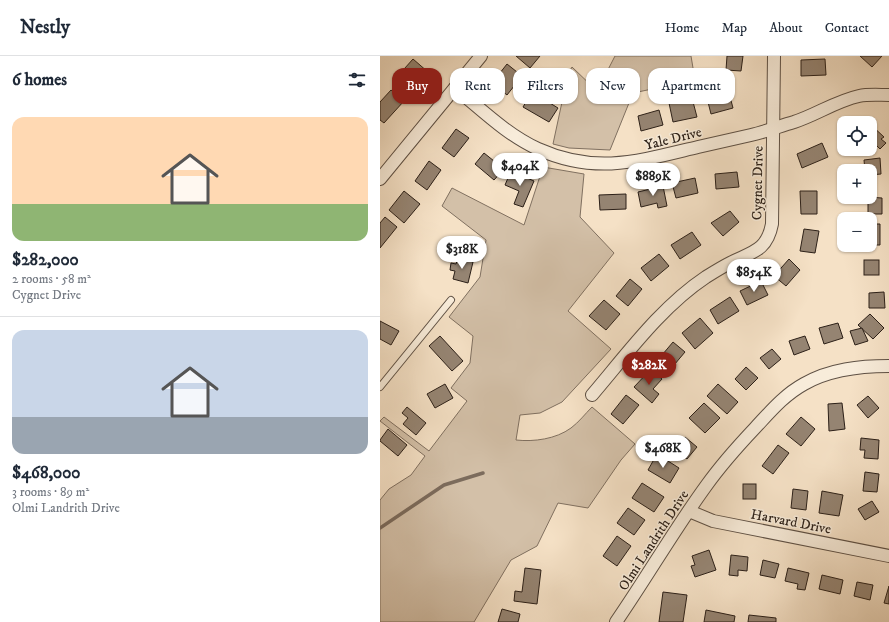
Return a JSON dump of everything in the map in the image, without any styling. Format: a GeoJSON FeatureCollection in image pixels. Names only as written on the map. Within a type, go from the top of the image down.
{"type":"FeatureCollection","features":[{"type":"Feature","properties":{"kind":"street"},"geometry":{"type":"LineString","coordinates":[[471,68],[481,56]]}},
{"type":"Feature","properties":{"kind":"street","name":"Cygnet Drive"},"geometry":{"type":"LineString","coordinates":[[592,395],[651,326],[678,298],[708,276],[730,263],[754,253],[766,242],[772,224],[774,56]]}},
{"type":"Feature","properties":{"kind":"street"},"geometry":{"type":"LineString","coordinates":[[380,179],[450,94]]}},
{"type":"Feature","properties":{"kind":"street","name":"Yale Drive"},"geometry":{"type":"LineString","coordinates":[[475,104],[524,141],[554,155],[587,163],[613,164],[638,162],[750,135],[805,118],[845,100],[859,96],[889,95]]}},
{"type":"Feature","properties":{"kind":"street","name":"Olmi Landrith Drive"},"geometry":{"type":"LineString","coordinates":[[616,622],[706,485],[724,463],[787,395],[805,383],[832,372],[868,366],[889,366]]}},
{"type":"Feature","properties":{"kind":"street","name":"Harvard Drive"},"geometry":{"type":"LineString","coordinates":[[689,511],[714,521],[889,556]]}},
{"type":"Feature","properties":{"kind":"lane"},"geometry":{"type":"LineString","coordinates":[[380,387],[451,300]]}},
{"type":"Feature","properties":{"kind":"shaded area"},"geometry":{"type":"Polygon","coordinates":[[[615,56],[691,56],[693,68],[648,68],[648,90],[640,92],[640,68],[609,68],[615,56]]]}},
{"type":"Feature","properties":{"kind":"shaded area"},"geometry":{"type":"Polygon","coordinates":[[[578,73],[586,80],[586,104],[629,104],[610,150],[569,148],[553,144],[562,104],[578,104],[578,73]]]}},
{"type":"Feature","properties":{"kind":"shaded area"},"geometry":{"type":"Polygon","coordinates":[[[543,167],[584,174],[580,217],[614,253],[568,311],[611,349],[562,402],[540,413],[520,415],[516,440],[530,441],[559,435],[574,426],[592,407],[635,444],[621,460],[588,508],[558,503],[537,546],[511,560],[474,622],[380,622],[380,500],[389,489],[411,475],[425,456],[380,421],[384,417],[429,451],[467,401],[451,388],[470,363],[473,336],[449,317],[480,277],[486,240],[442,206],[452,188],[524,225],[543,167]]]}},
{"type":"Feature","properties":{"kind":"building"},"geometry":{"type":"Polygon","coordinates":[[[516,56],[540,56],[530,68],[516,56]]]}},
{"type":"Feature","properties":{"kind":"building"},"geometry":{"type":"Polygon","coordinates":[[[727,56],[743,56],[741,71],[735,71],[735,68],[726,68],[727,56]]]}},
{"type":"Feature","properties":{"kind":"building"},"geometry":{"type":"Polygon","coordinates":[[[860,56],[882,56],[872,67],[860,56]]]}},
{"type":"Feature","properties":{"kind":"building"},"geometry":{"type":"Polygon","coordinates":[[[413,59],[423,68],[405,68],[413,59]]]}},
{"type":"Feature","properties":{"kind":"building"},"geometry":{"type":"Polygon","coordinates":[[[825,59],[826,75],[801,76],[801,60],[825,59]]]}},
{"type":"Feature","properties":{"kind":"building"},"geometry":{"type":"Polygon","coordinates":[[[507,64],[513,69],[513,87],[507,95],[505,93],[504,68],[507,64]]]}},
{"type":"Feature","properties":{"kind":"building"},"geometry":{"type":"Polygon","coordinates":[[[391,90],[392,104],[401,104],[384,123],[380,120],[380,102],[391,90]]]}},
{"type":"Feature","properties":{"kind":"building"},"geometry":{"type":"Polygon","coordinates":[[[525,104],[552,104],[558,108],[549,122],[523,107],[525,104]]]}},
{"type":"Feature","properties":{"kind":"building"},"geometry":{"type":"Polygon","coordinates":[[[669,104],[694,104],[697,117],[673,122],[669,104]]]}},
{"type":"Feature","properties":{"kind":"building"},"geometry":{"type":"Polygon","coordinates":[[[708,104],[732,104],[733,108],[711,114],[708,104]]]}},
{"type":"Feature","properties":{"kind":"building"},"geometry":{"type":"Polygon","coordinates":[[[659,110],[663,125],[641,131],[638,116],[659,110]]]}},
{"type":"Feature","properties":{"kind":"building"},"geometry":{"type":"Polygon","coordinates":[[[456,129],[469,138],[454,157],[442,148],[456,129]]]}},
{"type":"Feature","properties":{"kind":"building"},"geometry":{"type":"Polygon","coordinates":[[[877,130],[884,137],[881,139],[886,143],[880,149],[877,146],[877,130]]]}},
{"type":"Feature","properties":{"kind":"building"},"geometry":{"type":"Polygon","coordinates":[[[822,143],[828,157],[802,168],[797,154],[822,143]]]}},
{"type":"Feature","properties":{"kind":"building"},"geometry":{"type":"Polygon","coordinates":[[[484,153],[504,169],[494,180],[475,164],[484,153]]]}},
{"type":"Feature","properties":{"kind":"building"},"geometry":{"type":"Polygon","coordinates":[[[880,158],[881,174],[877,174],[877,164],[864,164],[864,160],[880,158]]]}},
{"type":"Feature","properties":{"kind":"building"},"geometry":{"type":"Polygon","coordinates":[[[429,161],[441,170],[427,190],[415,181],[429,161]]]}},
{"type":"Feature","properties":{"kind":"building"},"geometry":{"type":"Polygon","coordinates":[[[511,171],[534,181],[523,207],[514,204],[519,191],[505,185],[511,171]]]}},
{"type":"Feature","properties":{"kind":"building"},"geometry":{"type":"Polygon","coordinates":[[[737,172],[739,187],[716,189],[715,174],[737,172]]]}},
{"type":"Feature","properties":{"kind":"building"},"geometry":{"type":"Polygon","coordinates":[[[695,178],[698,193],[676,198],[672,183],[695,178]]]}},
{"type":"Feature","properties":{"kind":"building"},"geometry":{"type":"Polygon","coordinates":[[[663,186],[667,206],[658,208],[657,203],[641,207],[638,192],[663,186]]]}},
{"type":"Feature","properties":{"kind":"building"},"geometry":{"type":"Polygon","coordinates":[[[404,191],[420,204],[404,223],[389,210],[404,191]]]}},
{"type":"Feature","properties":{"kind":"building"},"geometry":{"type":"Polygon","coordinates":[[[800,191],[817,191],[817,214],[801,214],[800,191]]]}},
{"type":"Feature","properties":{"kind":"building"},"geometry":{"type":"Polygon","coordinates":[[[626,194],[626,209],[600,210],[599,195],[626,194]]]}},
{"type":"Feature","properties":{"kind":"building"},"geometry":{"type":"Polygon","coordinates":[[[877,198],[882,198],[882,214],[877,214],[877,212],[868,212],[868,204],[877,204],[877,198]]]}},
{"type":"Feature","properties":{"kind":"building"},"geometry":{"type":"Polygon","coordinates":[[[730,211],[739,222],[723,236],[711,223],[730,211]]]}},
{"type":"Feature","properties":{"kind":"building"},"geometry":{"type":"Polygon","coordinates":[[[385,217],[397,227],[380,248],[380,223],[385,217]]]}},
{"type":"Feature","properties":{"kind":"building"},"geometry":{"type":"Polygon","coordinates":[[[877,224],[880,224],[880,245],[877,245],[877,224]]]}},
{"type":"Feature","properties":{"kind":"building"},"geometry":{"type":"Polygon","coordinates":[[[804,229],[819,231],[815,253],[800,251],[804,229]]]}},
{"type":"Feature","properties":{"kind":"building"},"geometry":{"type":"Polygon","coordinates":[[[692,232],[701,245],[680,259],[671,245],[692,232]]]}},
{"type":"Feature","properties":{"kind":"building"},"geometry":{"type":"Polygon","coordinates":[[[659,254],[669,266],[651,281],[641,268],[659,254]]]}},
{"type":"Feature","properties":{"kind":"building"},"geometry":{"type":"Polygon","coordinates":[[[458,258],[473,262],[468,283],[453,279],[455,271],[450,270],[451,263],[456,264],[458,258]]]}},
{"type":"Feature","properties":{"kind":"building"},"geometry":{"type":"Polygon","coordinates":[[[789,259],[800,270],[786,286],[774,276],[789,259]]]}},
{"type":"Feature","properties":{"kind":"building"},"geometry":{"type":"Polygon","coordinates":[[[864,260],[879,260],[879,275],[864,275],[864,260]]]}},
{"type":"Feature","properties":{"kind":"building"},"geometry":{"type":"Polygon","coordinates":[[[630,279],[642,289],[628,306],[616,296],[630,279]]]}},
{"type":"Feature","properties":{"kind":"building"},"geometry":{"type":"Polygon","coordinates":[[[761,281],[768,295],[747,305],[740,291],[761,281]]]}},
{"type":"Feature","properties":{"kind":"building"},"geometry":{"type":"Polygon","coordinates":[[[884,292],[885,308],[869,308],[869,293],[884,292]]]}},
{"type":"Feature","properties":{"kind":"building"},"geometry":{"type":"Polygon","coordinates":[[[730,297],[739,311],[718,324],[710,310],[730,297]]]}},
{"type":"Feature","properties":{"kind":"building"},"geometry":{"type":"Polygon","coordinates":[[[604,300],[620,314],[606,330],[589,316],[604,300]]]}},
{"type":"Feature","properties":{"kind":"building"},"geometry":{"type":"Polygon","coordinates":[[[870,314],[884,328],[873,339],[858,325],[870,314]]]}},
{"type":"Feature","properties":{"kind":"building"},"geometry":{"type":"Polygon","coordinates":[[[700,318],[713,333],[695,349],[682,333],[700,318]]]}},
{"type":"Feature","properties":{"kind":"building"},"geometry":{"type":"Polygon","coordinates":[[[380,321],[399,331],[391,345],[380,339],[380,321]]]}},
{"type":"Feature","properties":{"kind":"building"},"geometry":{"type":"Polygon","coordinates":[[[838,323],[843,338],[824,344],[819,328],[838,323]]]}},
{"type":"Feature","properties":{"kind":"building"},"geometry":{"type":"Polygon","coordinates":[[[862,328],[868,341],[855,345],[850,331],[862,328]]]}},
{"type":"Feature","properties":{"kind":"building"},"geometry":{"type":"Polygon","coordinates":[[[440,336],[463,361],[452,371],[429,346],[440,336]]]}},
{"type":"Feature","properties":{"kind":"building"},"geometry":{"type":"Polygon","coordinates":[[[805,336],[810,349],[794,355],[789,341],[805,336]]]}},
{"type":"Feature","properties":{"kind":"building"},"geometry":{"type":"Polygon","coordinates":[[[673,342],[685,352],[669,371],[657,361],[673,342]]]}},
{"type":"Feature","properties":{"kind":"building"},"geometry":{"type":"Polygon","coordinates":[[[772,349],[781,359],[769,369],[760,358],[772,349]]]}},
{"type":"Feature","properties":{"kind":"building"},"geometry":{"type":"Polygon","coordinates":[[[746,367],[758,378],[746,390],[735,379],[746,367]]]}},
{"type":"Feature","properties":{"kind":"building"},"geometry":{"type":"Polygon","coordinates":[[[651,369],[662,379],[653,389],[659,394],[652,403],[634,387],[651,369]]]}},
{"type":"Feature","properties":{"kind":"building"},"geometry":{"type":"Polygon","coordinates":[[[445,384],[453,398],[435,408],[427,394],[445,384]]]}},
{"type":"Feature","properties":{"kind":"building"},"geometry":{"type":"Polygon","coordinates":[[[718,384],[738,402],[727,414],[707,396],[718,384]]]}},
{"type":"Feature","properties":{"kind":"building"},"geometry":{"type":"Polygon","coordinates":[[[626,395],[639,405],[623,424],[611,414],[626,395]]]}},
{"type":"Feature","properties":{"kind":"building"},"geometry":{"type":"Polygon","coordinates":[[[868,396],[879,408],[868,418],[857,405],[868,396]]]}},
{"type":"Feature","properties":{"kind":"building"},"geometry":{"type":"Polygon","coordinates":[[[704,403],[720,418],[705,433],[689,418],[704,403]]]}},
{"type":"Feature","properties":{"kind":"building"},"geometry":{"type":"Polygon","coordinates":[[[842,403],[845,429],[829,431],[828,404],[842,403]]]}},
{"type":"Feature","properties":{"kind":"building"},"geometry":{"type":"Polygon","coordinates":[[[407,407],[426,423],[416,435],[403,424],[408,418],[402,413],[407,407]]]}},
{"type":"Feature","properties":{"kind":"building"},"geometry":{"type":"Polygon","coordinates":[[[801,417],[815,429],[801,446],[786,434],[801,417]]]}},
{"type":"Feature","properties":{"kind":"building"},"geometry":{"type":"Polygon","coordinates":[[[388,429],[407,445],[398,456],[380,441],[388,429]]]}},
{"type":"Feature","properties":{"kind":"building"},"geometry":{"type":"Polygon","coordinates":[[[685,437],[697,447],[687,459],[675,449],[685,437]]]}},
{"type":"Feature","properties":{"kind":"building"},"geometry":{"type":"Polygon","coordinates":[[[861,438],[879,440],[878,459],[864,458],[865,450],[860,450],[861,438]]]}},
{"type":"Feature","properties":{"kind":"building"},"geometry":{"type":"Polygon","coordinates":[[[778,445],[789,453],[773,474],[762,466],[778,445]]]}},
{"type":"Feature","properties":{"kind":"building"},"geometry":{"type":"Polygon","coordinates":[[[657,454],[679,468],[670,483],[648,470],[657,454]]]}},
{"type":"Feature","properties":{"kind":"building"},"geometry":{"type":"Polygon","coordinates":[[[865,472],[879,474],[877,492],[863,491],[865,472]]]}},
{"type":"Feature","properties":{"kind":"building"},"geometry":{"type":"Polygon","coordinates":[[[642,483],[664,497],[654,512],[632,498],[642,483]]]}},
{"type":"Feature","properties":{"kind":"building"},"geometry":{"type":"Polygon","coordinates":[[[743,484],[756,484],[756,499],[743,499],[743,484]]]}},
{"type":"Feature","properties":{"kind":"building"},"geometry":{"type":"Polygon","coordinates":[[[793,489],[808,491],[806,510],[791,508],[793,489]]]}},
{"type":"Feature","properties":{"kind":"building"},"geometry":{"type":"Polygon","coordinates":[[[822,491],[843,495],[839,516],[819,513],[822,491]]]}},
{"type":"Feature","properties":{"kind":"building"},"geometry":{"type":"Polygon","coordinates":[[[872,501],[879,512],[865,520],[858,509],[872,501]]]}},
{"type":"Feature","properties":{"kind":"building"},"geometry":{"type":"Polygon","coordinates":[[[628,508],[645,520],[634,535],[617,523],[628,508]]]}},
{"type":"Feature","properties":{"kind":"building"},"geometry":{"type":"Polygon","coordinates":[[[617,536],[631,546],[617,566],[603,556],[617,536]]]}},
{"type":"Feature","properties":{"kind":"building"},"geometry":{"type":"Polygon","coordinates":[[[709,550],[716,570],[695,577],[691,566],[695,565],[692,556],[709,550]]]}},
{"type":"Feature","properties":{"kind":"building"},"geometry":{"type":"Polygon","coordinates":[[[731,555],[748,557],[747,571],[738,570],[738,576],[729,575],[731,555]]]}},
{"type":"Feature","properties":{"kind":"building"},"geometry":{"type":"Polygon","coordinates":[[[763,560],[779,564],[775,578],[760,575],[763,560]]]}},
{"type":"Feature","properties":{"kind":"building"},"geometry":{"type":"Polygon","coordinates":[[[525,568],[541,570],[537,604],[514,601],[515,591],[522,592],[525,568]]]}},
{"type":"Feature","properties":{"kind":"building"},"geometry":{"type":"Polygon","coordinates":[[[788,568],[809,573],[805,590],[797,589],[798,584],[785,581],[788,568]]]}},
{"type":"Feature","properties":{"kind":"building"},"geometry":{"type":"Polygon","coordinates":[[[822,575],[843,580],[840,594],[819,589],[822,575]]]}},
{"type":"Feature","properties":{"kind":"building"},"geometry":{"type":"Polygon","coordinates":[[[857,582],[873,585],[870,600],[854,596],[857,582]]]}},
{"type":"Feature","properties":{"kind":"building"},"geometry":{"type":"Polygon","coordinates":[[[889,586],[889,604],[884,603],[889,586]]]}},
{"type":"Feature","properties":{"kind":"building"},"geometry":{"type":"Polygon","coordinates":[[[663,592],[687,595],[683,622],[659,622],[663,592]]]}},
{"type":"Feature","properties":{"kind":"building"},"geometry":{"type":"Polygon","coordinates":[[[502,609],[520,614],[518,622],[498,622],[502,609]]]}},
{"type":"Feature","properties":{"kind":"building"},"geometry":{"type":"Polygon","coordinates":[[[706,610],[735,616],[734,622],[704,622],[706,610]]]}},
{"type":"Feature","properties":{"kind":"building"},"geometry":{"type":"Polygon","coordinates":[[[749,615],[776,618],[776,622],[748,622],[749,615]]]}},
{"type":"Feature","properties":{"kind":"waterway"},"geometry":{"type":"LineString","coordinates":[[380,528],[444,485],[483,473]]}}]}
